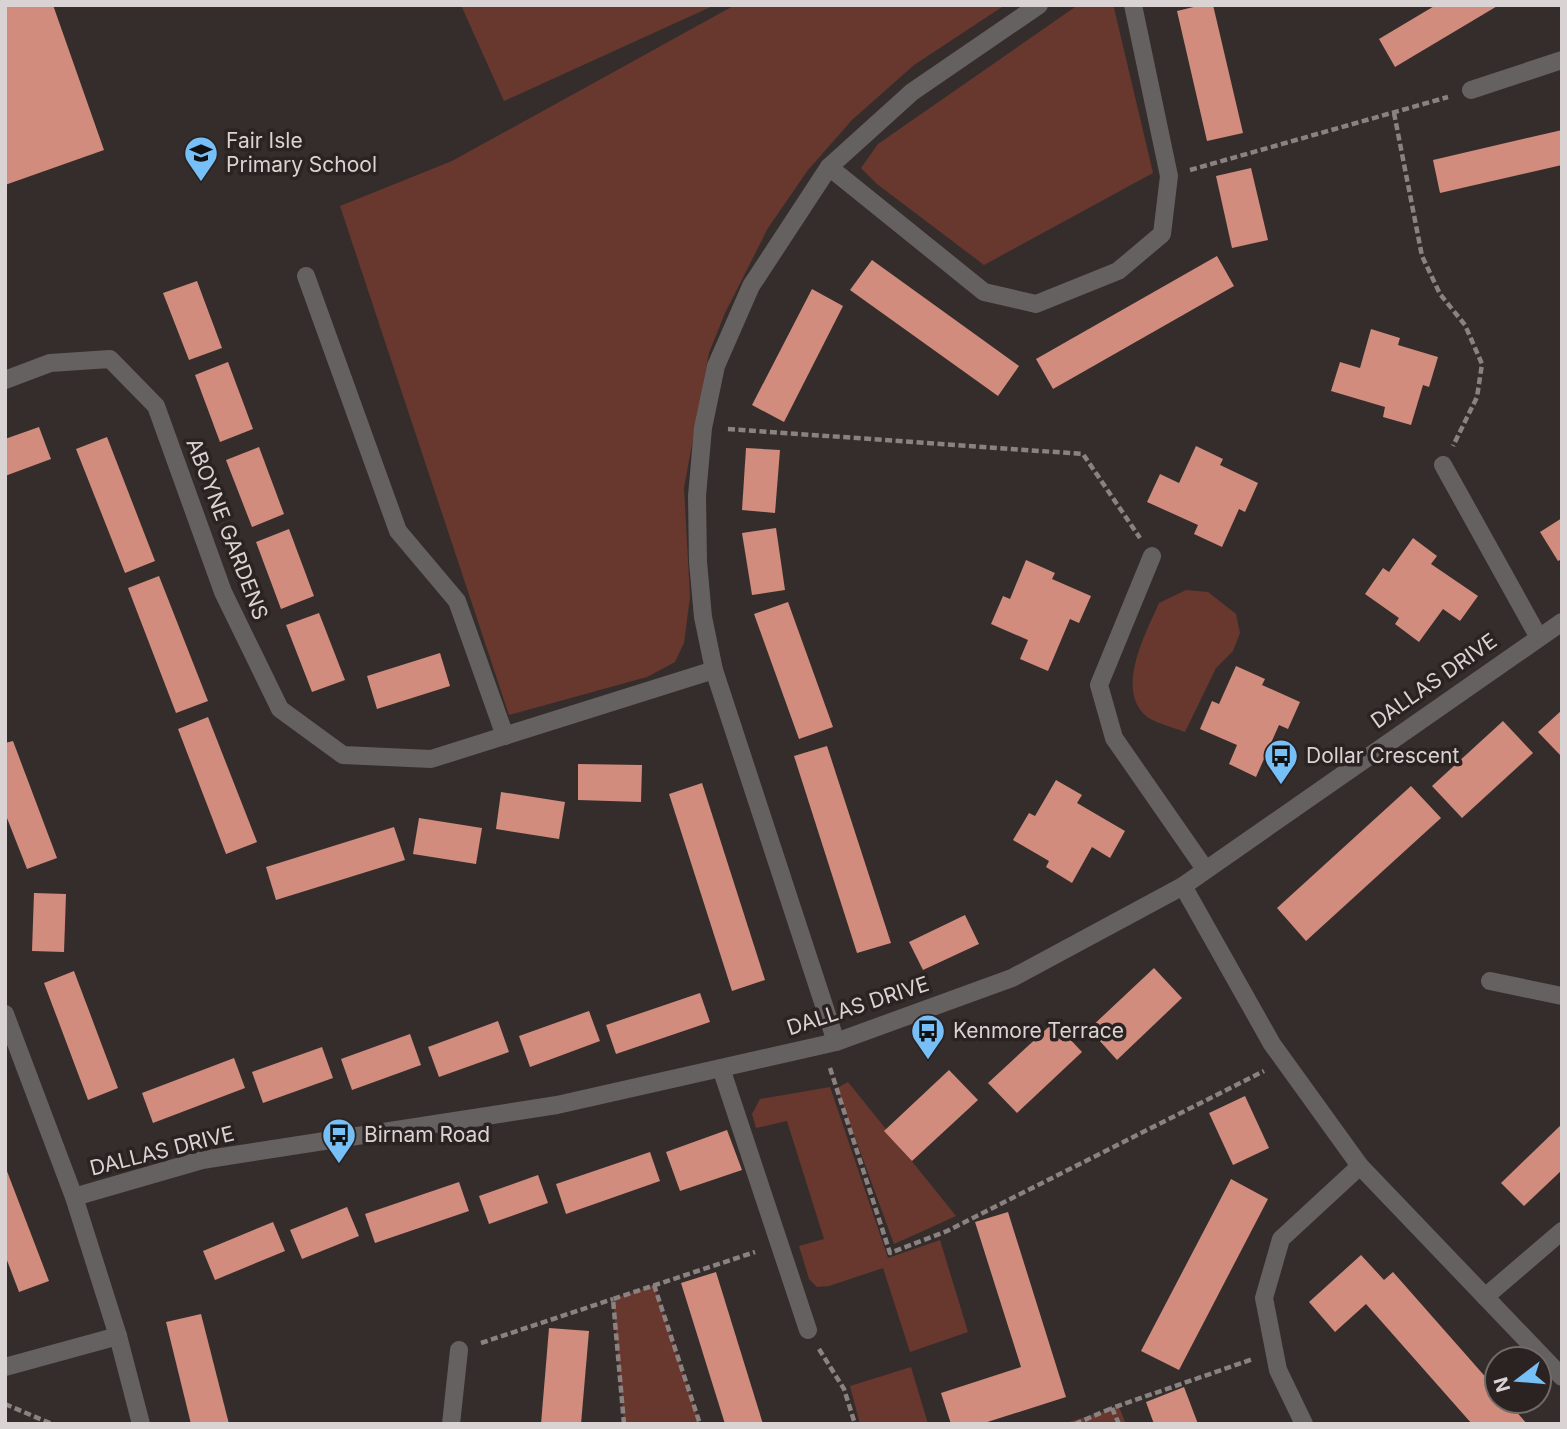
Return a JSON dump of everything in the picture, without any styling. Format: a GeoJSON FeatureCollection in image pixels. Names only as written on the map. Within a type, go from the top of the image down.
{"type":"FeatureCollection","features":[{"type":"Feature","properties":{"kind":"street"},"geometry":{"type":"LineString","coordinates":[[830,1043],[714,670],[704,618],[698,562],[696,496],[703,428],[716,366],[751,286],[829,167],[912,92],[1039,5]]}},
{"type":"Feature","properties":{"kind":"street"},"geometry":{"type":"LineString","coordinates":[[829,167],[984,292],[1036,304],[1118,271],[1162,234],[1169,176],[1133,5]]}},
{"type":"Feature","properties":{"kind":"street"},"geometry":{"type":"LineString","coordinates":[[1471,90],[1562,60]]}},
{"type":"Feature","properties":{"kind":"street"},"geometry":{"type":"LineString","coordinates":[[306,276],[398,531],[457,601],[505,736]]}},
{"type":"Feature","properties":{"kind":"street","name":"ABOYNE GARDENS"},"geometry":{"type":"LineString","coordinates":[[5,380],[50,363],[110,359],[156,406],[223,592],[280,709],[343,755],[431,759],[714,670]]}},
{"type":"Feature","properties":{"kind":"street"},"geometry":{"type":"LineString","coordinates":[[1443,465],[1538,636]]}},
{"type":"Feature","properties":{"kind":"street"},"geometry":{"type":"LineString","coordinates":[[1152,556],[1098,685],[1114,738],[1205,869]]}},
{"type":"Feature","properties":{"kind":"street","name":"DALLAS DRIVE"},"geometry":{"type":"LineString","coordinates":[[74,1197],[202,1160],[557,1105],[830,1043],[1012,978],[1183,886],[1538,636],[1562,622]]}},
{"type":"Feature","properties":{"kind":"street"},"geometry":{"type":"LineString","coordinates":[[1183,886],[1283,1061],[1360,1166],[1562,1377]]}},
{"type":"Feature","properties":{"kind":"street"},"geometry":{"type":"LineString","coordinates":[[1490,981],[1562,996]]}},
{"type":"Feature","properties":{"kind":"street"},"geometry":{"type":"LineString","coordinates":[[5,1014],[74,1197],[118,1336],[141,1424]]}},
{"type":"Feature","properties":{"kind":"street"},"geometry":{"type":"LineString","coordinates":[[721,1068],[808,1330]]}},
{"type":"Feature","properties":{"kind":"street"},"geometry":{"type":"LineString","coordinates":[[1304,1424],[1278,1370],[1264,1298],[1281,1239],[1360,1166]]}},
{"type":"Feature","properties":{"kind":"street"},"geometry":{"type":"LineString","coordinates":[[1485,1297],[1562,1231]]}},
{"type":"Feature","properties":{"kind":"street"},"geometry":{"type":"LineString","coordinates":[[5,1367],[118,1336]]}},
{"type":"Feature","properties":{"kind":"street"},"geometry":{"type":"LineString","coordinates":[[451,1424],[459,1350]]}},
{"type":"Feature","properties":{"kind":"path"},"geometry":{"type":"LineString","coordinates":[[1169,176],[1471,90]]}},
{"type":"Feature","properties":{"kind":"path"},"geometry":{"type":"LineString","coordinates":[[1394,113],[1422,256],[1440,295],[1465,325],[1482,363],[1477,397],[1443,465]]}},
{"type":"Feature","properties":{"kind":"path"},"geometry":{"type":"LineString","coordinates":[[738,430],[1083,454],[1152,556]]}},
{"type":"Feature","properties":{"kind":"path"},"geometry":{"type":"LineString","coordinates":[[830,1043],[890,1253],[947,1231],[1283,1061]]}},
{"type":"Feature","properties":{"kind":"path"},"geometry":{"type":"LineString","coordinates":[[459,1350],[780,1244]]}},
{"type":"Feature","properties":{"kind":"path"},"geometry":{"type":"LineString","coordinates":[[654,1285],[700,1424]]}},
{"type":"Feature","properties":{"kind":"path"},"geometry":{"type":"LineString","coordinates":[[613,1299],[624,1424]]}},
{"type":"Feature","properties":{"kind":"path"},"geometry":{"type":"LineString","coordinates":[[808,1330],[844,1389],[855,1424]]}},
{"type":"Feature","properties":{"kind":"path"},"geometry":{"type":"LineString","coordinates":[[1075,1424],[1112,1408],[1274,1351]]}},
{"type":"Feature","properties":{"kind":"path"},"geometry":{"type":"LineString","coordinates":[[5,1404],[52,1424]]}},
{"type":"Feature","properties":{"kind":"path"},"geometry":{"type":"LineString","coordinates":[[1112,1408],[1119,1424]]}},
{"type":"Feature","properties":{"kind":"shaded area"},"geometry":{"type":"Polygon","coordinates":[[[461,5],[715,5],[504,101],[461,5]]]}},
{"type":"Feature","properties":{"kind":"shaded area"},"geometry":{"type":"Polygon","coordinates":[[[735,5],[1005,5],[914,65],[852,120],[808,170],[768,228],[725,313],[709,353],[684,488],[690,597],[684,643],[675,662],[647,677],[509,715],[340,206],[452,161],[735,5]]]}},
{"type":"Feature","properties":{"kind":"shaded area"},"geometry":{"type":"Polygon","coordinates":[[[1078,5],[1111,5],[1114,8],[1153,173],[984,265],[877,184],[861,168],[878,144],[1078,5]]]}},
{"type":"Feature","properties":{"kind":"shaded area"},"geometry":{"type":"Polygon","coordinates":[[[1186,590],[1208,592],[1236,614],[1240,633],[1233,651],[1216,668],[1185,732],[1145,715],[1133,690],[1133,675],[1141,644],[1159,603],[1186,590]]]}},
{"type":"Feature","properties":{"kind":"shaded area"},"geometry":{"type":"Polygon","coordinates":[[[848,1082],[956,1216],[894,1244],[837,1088],[848,1082]]]}},
{"type":"Feature","properties":{"kind":"shaded area"},"geometry":{"type":"Polygon","coordinates":[[[830,1087],[888,1258],[940,1240],[968,1332],[910,1352],[883,1268],[829,1286],[817,1287],[809,1279],[799,1246],[824,1239],[787,1121],[756,1128],[752,1114],[760,1099],[830,1087]]]}},
{"type":"Feature","properties":{"kind":"shaded area"},"geometry":{"type":"Polygon","coordinates":[[[654,1285],[700,1424],[624,1424],[613,1299],[654,1285]]]}},
{"type":"Feature","properties":{"kind":"shaded area"},"geometry":{"type":"Polygon","coordinates":[[[911,1367],[928,1424],[860,1424],[850,1386],[911,1367]]]}},
{"type":"Feature","properties":{"kind":"shaded area"},"geometry":{"type":"Polygon","coordinates":[[[1119,1407],[1126,1424],[1062,1424],[1119,1407]]]}},
{"type":"Feature","properties":{"kind":"building"},"geometry":{"type":"Polygon","coordinates":[[[5,5],[53,5],[104,150],[5,185],[5,5]]]}},
{"type":"Feature","properties":{"kind":"building"},"geometry":{"type":"Polygon","coordinates":[[[1213,5],[1243,133],[1207,141],[1177,11],[1213,5]]]}},
{"type":"Feature","properties":{"kind":"building"},"geometry":{"type":"Polygon","coordinates":[[[1436,5],[1499,5],[1395,67],[1379,39],[1436,5]]]}},
{"type":"Feature","properties":{"kind":"building"},"geometry":{"type":"Polygon","coordinates":[[[1562,130],[1562,165],[1440,193],[1433,160],[1562,130]]]}},
{"type":"Feature","properties":{"kind":"building"},"geometry":{"type":"Polygon","coordinates":[[[1251,168],[1268,240],[1232,248],[1216,176],[1251,168]]]}},
{"type":"Feature","properties":{"kind":"building"},"geometry":{"type":"Polygon","coordinates":[[[1217,256],[1234,286],[1053,389],[1036,359],[1217,256]]]}},
{"type":"Feature","properties":{"kind":"building"},"geometry":{"type":"Polygon","coordinates":[[[872,260],[1019,366],[998,396],[850,290],[872,260]]]}},
{"type":"Feature","properties":{"kind":"building"},"geometry":{"type":"Polygon","coordinates":[[[197,281],[222,348],[189,360],[163,293],[197,281]]]}},
{"type":"Feature","properties":{"kind":"building"},"geometry":{"type":"Polygon","coordinates":[[[812,289],[843,306],[784,422],[752,405],[812,289]]]}},
{"type":"Feature","properties":{"kind":"building"},"geometry":{"type":"Polygon","coordinates":[[[1371,329],[1400,338],[1398,345],[1438,357],[1429,387],[1423,385],[1411,425],[1383,417],[1385,407],[1331,391],[1340,362],[1360,368],[1371,329]]]}},
{"type":"Feature","properties":{"kind":"building"},"geometry":{"type":"Polygon","coordinates":[[[228,362],[253,429],[220,442],[195,375],[228,362]]]}},
{"type":"Feature","properties":{"kind":"building"},"geometry":{"type":"Polygon","coordinates":[[[39,427],[51,459],[5,476],[5,439],[39,427]]]}},
{"type":"Feature","properties":{"kind":"building"},"geometry":{"type":"Polygon","coordinates":[[[107,437],[155,561],[125,573],[76,449],[107,437]]]}},
{"type":"Feature","properties":{"kind":"building"},"geometry":{"type":"Polygon","coordinates":[[[1196,446],[1223,459],[1220,465],[1258,483],[1245,512],[1239,509],[1222,547],[1194,534],[1198,525],[1147,502],[1160,474],[1179,483],[1196,446]]]}},
{"type":"Feature","properties":{"kind":"building"},"geometry":{"type":"Polygon","coordinates":[[[259,447],[284,514],[252,527],[226,460],[259,447]]]}},
{"type":"Feature","properties":{"kind":"building"},"geometry":{"type":"Polygon","coordinates":[[[746,448],[780,450],[775,513],[742,510],[746,448]]]}},
{"type":"Feature","properties":{"kind":"building"},"geometry":{"type":"Polygon","coordinates":[[[1562,518],[1562,559],[1558,561],[1540,532],[1562,518]]]}},
{"type":"Feature","properties":{"kind":"building"},"geometry":{"type":"Polygon","coordinates":[[[776,528],[785,590],[752,595],[742,533],[776,528]]]}},
{"type":"Feature","properties":{"kind":"building"},"geometry":{"type":"Polygon","coordinates":[[[289,529],[314,596],[281,609],[256,542],[289,529]]]}},
{"type":"Feature","properties":{"kind":"building"},"geometry":{"type":"Polygon","coordinates":[[[1413,538],[1437,556],[1431,564],[1478,596],[1460,621],[1443,609],[1419,642],[1395,624],[1399,618],[1365,594],[1383,568],[1389,572],[1413,538]]]}},
{"type":"Feature","properties":{"kind":"building"},"geometry":{"type":"Polygon","coordinates":[[[1026,560],[1055,573],[1052,579],[1091,596],[1079,623],[1070,619],[1048,671],[1020,659],[1028,640],[991,624],[1003,596],[1010,599],[1026,560]]]}},
{"type":"Feature","properties":{"kind":"building"},"geometry":{"type":"Polygon","coordinates":[[[159,576],[208,701],[176,713],[128,588],[159,576]]]}},
{"type":"Feature","properties":{"kind":"building"},"geometry":{"type":"Polygon","coordinates":[[[788,602],[833,727],[799,739],[754,614],[788,602]]]}},
{"type":"Feature","properties":{"kind":"building"},"geometry":{"type":"Polygon","coordinates":[[[319,613],[345,680],[312,692],[286,625],[319,613]]]}},
{"type":"Feature","properties":{"kind":"building"},"geometry":{"type":"Polygon","coordinates":[[[440,653],[450,686],[377,709],[367,676],[440,653]]]}},
{"type":"Feature","properties":{"kind":"building"},"geometry":{"type":"Polygon","coordinates":[[[1236,666],[1265,679],[1262,685],[1300,702],[1288,729],[1279,725],[1256,777],[1229,764],[1237,745],[1200,729],[1212,701],[1219,704],[1236,666]]]}},
{"type":"Feature","properties":{"kind":"building"},"geometry":{"type":"Polygon","coordinates":[[[1562,710],[1562,757],[1538,732],[1562,710]]]}},
{"type":"Feature","properties":{"kind":"building"},"geometry":{"type":"Polygon","coordinates":[[[208,717],[257,842],[226,854],[178,729],[208,717]]]}},
{"type":"Feature","properties":{"kind":"building"},"geometry":{"type":"Polygon","coordinates":[[[1503,721],[1533,753],[1462,818],[1432,786],[1503,721]]]}},
{"type":"Feature","properties":{"kind":"building"},"geometry":{"type":"Polygon","coordinates":[[[13,741],[57,858],[27,869],[5,813],[5,743],[13,741]]]}},
{"type":"Feature","properties":{"kind":"building"},"geometry":{"type":"Polygon","coordinates":[[[827,746],[891,943],[857,953],[794,756],[827,746]]]}},
{"type":"Feature","properties":{"kind":"building"},"geometry":{"type":"Polygon","coordinates":[[[578,764],[642,765],[641,802],[578,800],[578,764]]]}},
{"type":"Feature","properties":{"kind":"building"},"geometry":{"type":"Polygon","coordinates":[[[1056,780],[1082,795],[1077,803],[1125,831],[1110,858],[1092,847],[1072,883],[1046,867],[1049,861],[1013,840],[1029,813],[1035,816],[1056,780]]]}},
{"type":"Feature","properties":{"kind":"building"},"geometry":{"type":"Polygon","coordinates":[[[702,783],[765,980],[732,991],[669,794],[702,783]]]}},
{"type":"Feature","properties":{"kind":"building"},"geometry":{"type":"Polygon","coordinates":[[[1411,786],[1441,818],[1306,941],[1277,908],[1411,786]]]}},
{"type":"Feature","properties":{"kind":"building"},"geometry":{"type":"Polygon","coordinates":[[[501,792],[565,802],[559,839],[496,829],[501,792]]]}},
{"type":"Feature","properties":{"kind":"building"},"geometry":{"type":"Polygon","coordinates":[[[419,818],[482,828],[476,864],[413,854],[419,818]]]}},
{"type":"Feature","properties":{"kind":"building"},"geometry":{"type":"Polygon","coordinates":[[[394,827],[405,860],[276,900],[266,867],[394,827]]]}},
{"type":"Feature","properties":{"kind":"building"},"geometry":{"type":"Polygon","coordinates":[[[34,893],[66,894],[64,952],[32,951],[34,893]]]}},
{"type":"Feature","properties":{"kind":"building"},"geometry":{"type":"Polygon","coordinates":[[[965,915],[979,944],[923,970],[909,942],[965,915]]]}},
{"type":"Feature","properties":{"kind":"building"},"geometry":{"type":"Polygon","coordinates":[[[1154,968],[1182,998],[1117,1060],[1089,1029],[1154,968]]]}},
{"type":"Feature","properties":{"kind":"building"},"geometry":{"type":"Polygon","coordinates":[[[74,971],[118,1088],[88,1100],[44,983],[74,971]]]}},
{"type":"Feature","properties":{"kind":"building"},"geometry":{"type":"Polygon","coordinates":[[[700,993],[710,1022],[616,1054],[606,1025],[700,993]]]}},
{"type":"Feature","properties":{"kind":"building"},"geometry":{"type":"Polygon","coordinates":[[[589,1011],[600,1041],[530,1067],[519,1036],[589,1011]]]}},
{"type":"Feature","properties":{"kind":"building"},"geometry":{"type":"Polygon","coordinates":[[[498,1021],[509,1052],[439,1077],[428,1047],[498,1021]]]}},
{"type":"Feature","properties":{"kind":"building"},"geometry":{"type":"Polygon","coordinates":[[[1054,1022],[1082,1052],[1017,1113],[988,1083],[1054,1022]]]}},
{"type":"Feature","properties":{"kind":"building"},"geometry":{"type":"Polygon","coordinates":[[[410,1034],[421,1065],[352,1090],[341,1059],[410,1034]]]}},
{"type":"Feature","properties":{"kind":"building"},"geometry":{"type":"Polygon","coordinates":[[[322,1047],[333,1078],[263,1103],[252,1072],[322,1047]]]}},
{"type":"Feature","properties":{"kind":"building"},"geometry":{"type":"Polygon","coordinates":[[[234,1058],[245,1088],[153,1123],[142,1093],[234,1058]]]}},
{"type":"Feature","properties":{"kind":"building"},"geometry":{"type":"Polygon","coordinates":[[[949,1070],[978,1100],[912,1161],[884,1131],[949,1070]]]}},
{"type":"Feature","properties":{"kind":"building"},"geometry":{"type":"Polygon","coordinates":[[[1245,1096],[1269,1148],[1233,1165],[1209,1113],[1245,1096]]]}},
{"type":"Feature","properties":{"kind":"building"},"geometry":{"type":"Polygon","coordinates":[[[1562,1124],[1562,1170],[1524,1206],[1501,1183],[1562,1124]]]}},
{"type":"Feature","properties":{"kind":"building"},"geometry":{"type":"Polygon","coordinates":[[[727,1130],[742,1170],[680,1191],[666,1152],[727,1130]]]}},
{"type":"Feature","properties":{"kind":"building"},"geometry":{"type":"Polygon","coordinates":[[[650,1152],[660,1181],[566,1214],[556,1184],[650,1152]]]}},
{"type":"Feature","properties":{"kind":"building"},"geometry":{"type":"Polygon","coordinates":[[[5,1166],[49,1281],[19,1292],[5,1255],[5,1166]]]}},
{"type":"Feature","properties":{"kind":"building"},"geometry":{"type":"Polygon","coordinates":[[[538,1175],[548,1203],[489,1224],[479,1196],[538,1175]]]}},
{"type":"Feature","properties":{"kind":"building"},"geometry":{"type":"Polygon","coordinates":[[[1231,1179],[1268,1199],[1179,1370],[1141,1351],[1231,1179]]]}},
{"type":"Feature","properties":{"kind":"building"},"geometry":{"type":"Polygon","coordinates":[[[459,1182],[469,1211],[375,1243],[365,1214],[459,1182]]]}},
{"type":"Feature","properties":{"kind":"building"},"geometry":{"type":"Polygon","coordinates":[[[347,1207],[359,1236],[302,1259],[290,1230],[347,1207]]]}},
{"type":"Feature","properties":{"kind":"building"},"geometry":{"type":"Polygon","coordinates":[[[1008,1212],[1066,1397],[981,1424],[951,1424],[941,1393],[1021,1367],[975,1222],[1008,1212]]]}},
{"type":"Feature","properties":{"kind":"building"},"geometry":{"type":"Polygon","coordinates":[[[273,1222],[285,1251],[215,1280],[203,1251],[273,1222]]]}},
{"type":"Feature","properties":{"kind":"building"},"geometry":{"type":"Polygon","coordinates":[[[1361,1255],[1384,1280],[1393,1272],[1483,1374],[1483,1415],[1519,1415],[1527,1424],[1472,1424],[1366,1304],[1335,1332],[1309,1302],[1361,1255]]]}},
{"type":"Feature","properties":{"kind":"building"},"geometry":{"type":"Polygon","coordinates":[[[716,1272],[763,1424],[725,1424],[681,1283],[716,1272]]]}},
{"type":"Feature","properties":{"kind":"building"},"geometry":{"type":"Polygon","coordinates":[[[201,1314],[229,1424],[191,1424],[166,1322],[201,1314]]]}},
{"type":"Feature","properties":{"kind":"building"},"geometry":{"type":"Polygon","coordinates":[[[549,1328],[589,1331],[581,1424],[541,1424],[549,1328]]]}},
{"type":"Feature","properties":{"kind":"building"},"geometry":{"type":"Polygon","coordinates":[[[1184,1387],[1198,1424],[1154,1424],[1146,1402],[1184,1387]]]}},
{"type":"Feature","properties":{"kind":"place","name":"Fair Isle Primary School"},"geometry":{"type":"Point","coordinates":[201,183]}},
{"type":"Feature","properties":{"kind":"place","name":"Dollar Crescent"},"geometry":{"type":"Point","coordinates":[1281,786]}},
{"type":"Feature","properties":{"kind":"place","name":"Kenmore Terrace"},"geometry":{"type":"Point","coordinates":[928,1061]}},
{"type":"Feature","properties":{"kind":"place","name":"Birnam Road"},"geometry":{"type":"Point","coordinates":[339,1165]}}]}
